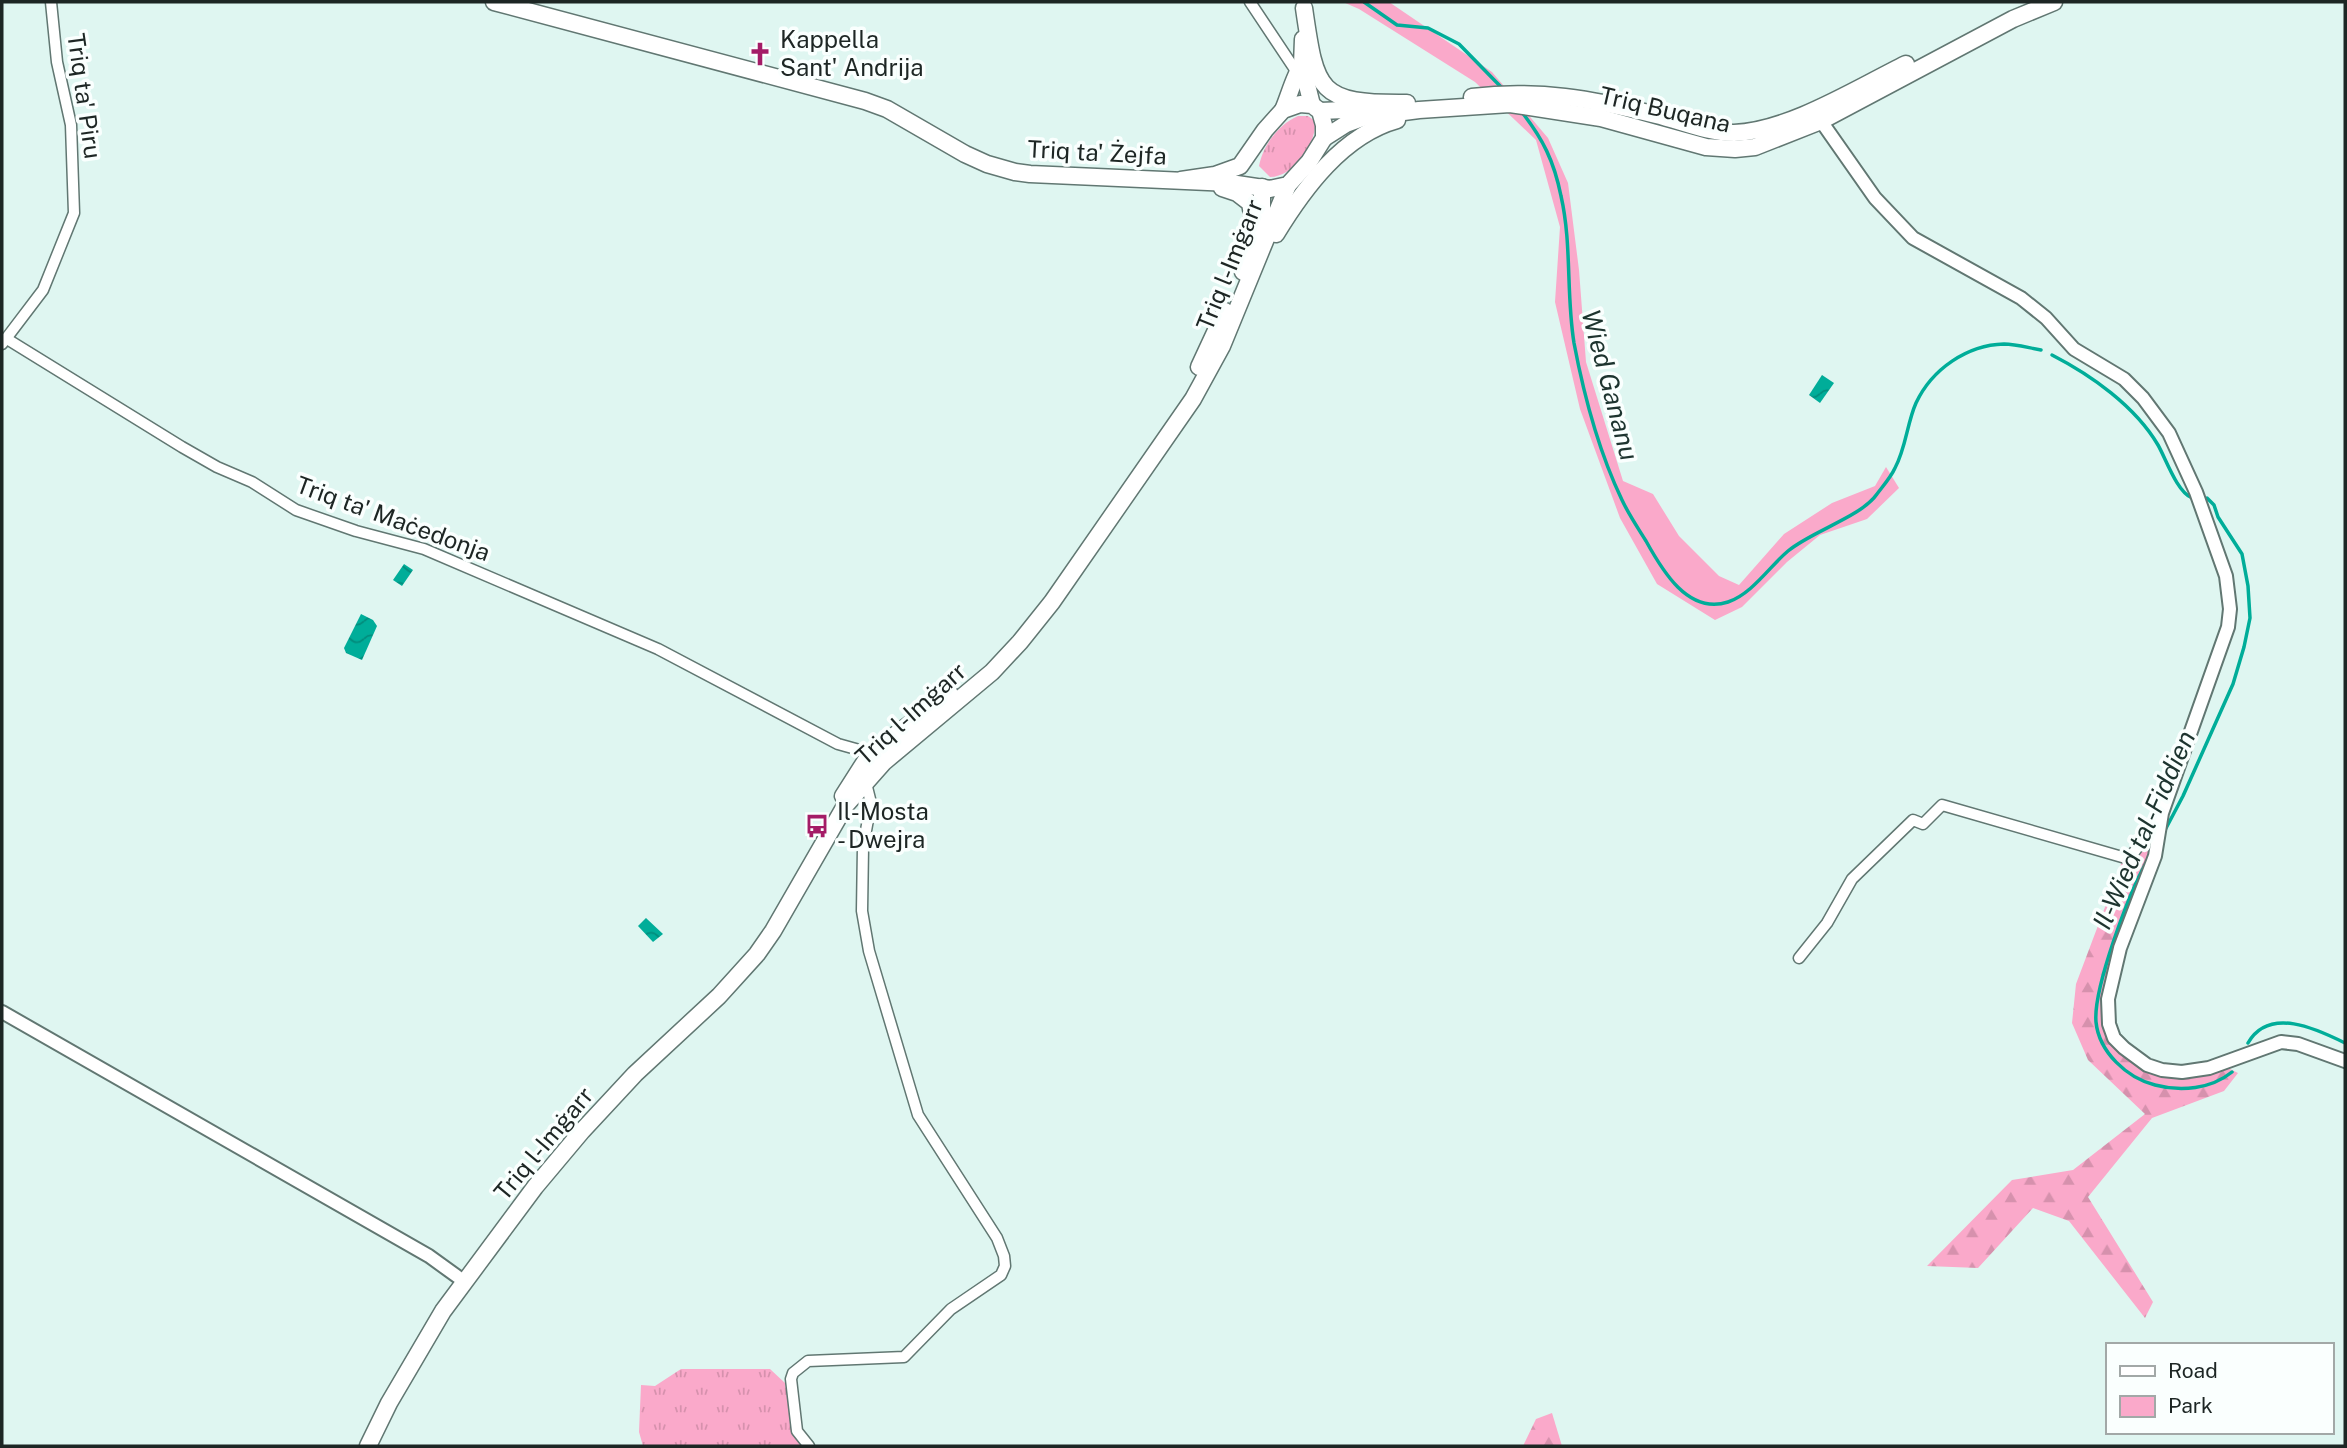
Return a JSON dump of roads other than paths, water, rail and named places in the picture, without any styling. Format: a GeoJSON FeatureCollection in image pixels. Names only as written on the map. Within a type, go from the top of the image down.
{"type":"FeatureCollection","features":[{"type":"Feature","properties":{"kind":"main road","name":"Triq ta' Żejfa"},"geometry":{"type":"LineString","coordinates":[[494,2],[865,101],[887,109],[956,149],[1000,168],[1030,174],[1257,186]]}},
{"type":"Feature","properties":{"kind":"main road","name":"Triq Buqana"},"geometry":{"type":"LineString","coordinates":[[1316,108],[1364,110],[1496,94],[1516,98],[1590,100],[1656,114],[1710,130],[1748,132],[1815,110],[1978,26],[2031,2]]}},
{"type":"Feature","properties":{"kind":"main road","name":"Triq Buqana"},"geometry":{"type":"LineString","coordinates":[[1324,138],[1346,124],[1365,117],[1516,98],[1534,106],[1601,118],[1706,147],[1755,147],[1821,121],[1988,32],[2054,2]]}},
{"type":"Feature","properties":{"kind":"main road"},"geometry":{"type":"LineString","coordinates":[[1299,68],[1324,125],[1324,138],[1309,162],[1288,186],[1279,189],[1257,186],[1247,176],[1244,160],[1283,110],[1295,84],[1305,5]]}},
{"type":"Feature","properties":{"kind":"main road"},"geometry":{"type":"LineString","coordinates":[[1305,5],[1309,45],[1318,77],[1328,90],[1346,100],[1415,103]]}},
{"type":"Feature","properties":{"kind":"main road"},"geometry":{"type":"LineString","coordinates":[[1283,110],[1300,104],[1316,108]]}},
{"type":"Feature","properties":{"kind":"main road"},"geometry":{"type":"LineString","coordinates":[[1222,346],[1250,293],[1270,243],[1307,189],[1327,166],[1348,145],[1370,131],[1388,122],[1440,109]]}},
{"type":"Feature","properties":{"kind":"main road","name":"Triq ta' Żejfa"},"geometry":{"type":"LineString","coordinates":[[1181,180],[1230,171],[1240,166],[1244,160]]}},
{"type":"Feature","properties":{"kind":"main road"},"geometry":{"type":"LineString","coordinates":[[1181,180],[1237,192],[1250,203],[1255,231],[1242,276]]}},
{"type":"Feature","properties":{"kind":"main road","name":"Triq l-Imġarr"},"geometry":{"type":"LineString","coordinates":[[368,1446],[389,1403],[443,1311],[495,1238],[582,1131],[635,1074],[719,996],[757,954],[864,776],[866,760],[875,750],[987,665],[1044,598],[1186,395],[1259,237],[1262,219],[1257,186]]}},
{"type":"Feature","properties":{"kind":"main road","name":"Triq l-Imġarr"},"geometry":{"type":"LineString","coordinates":[[361,1446],[384,1397],[437,1307],[458,1277],[572,1129],[626,1073],[715,990],[751,950],[837,805],[864,776],[992,672],[1031,629],[1095,542],[1193,399],[1222,346],[1288,186]]}},
{"type":"Feature","properties":{"kind":"street","name":"Triq ta' Piru"},"geometry":{"type":"LineString","coordinates":[[4,342],[43,290],[75,213],[71,125],[57,62],[51,2]]}},
{"type":"Feature","properties":{"kind":"street"},"geometry":{"type":"LineString","coordinates":[[1250,2],[1299,68]]}},
{"type":"Feature","properties":{"kind":"street"},"geometry":{"type":"LineString","coordinates":[[1821,121],[1875,198],[1905,231],[1922,245],[2021,298],[2046,318],[2080,353],[2124,379],[2143,398],[2163,423],[2196,492],[2226,576],[2230,609],[2228,627],[2161,819],[2155,856],[2120,948],[2110,988],[2109,1024],[2120,1044],[2147,1065],[2171,1072],[2209,1068],[2281,1042],[2298,1044],[2345,1061]]}},
{"type":"Feature","properties":{"kind":"street","name":"Triq ta' Maċedonja"},"geometry":{"type":"LineString","coordinates":[[4,342],[217,467],[252,482],[296,510],[356,531],[432,552],[657,649],[838,744],[863,751],[875,750]]}},
{"type":"Feature","properties":{"kind":"street"},"geometry":{"type":"LineString","coordinates":[[809,1446],[797,1431],[791,1379],[802,1364],[808,1361],[903,1358],[951,1309],[996,1279],[1005,1266],[997,1238],[918,1115],[869,951],[862,911],[863,847],[871,803],[854,748]]}},
{"type":"Feature","properties":{"kind":"street"},"geometry":{"type":"LineString","coordinates":[[1799,958],[1826,923],[1852,879],[1913,820],[1923,824],[1942,805],[2129,859],[2161,819]]}},
{"type":"Feature","properties":{"kind":"street"},"geometry":{"type":"LineString","coordinates":[[2,1012],[429,1256],[458,1277]]}},
{"type":"Feature","properties":{"kind":"water"},"geometry":{"type":"Polygon","coordinates":[[[1822,375],[1834,383],[1820,403],[1809,395],[1822,375]]]}},
{"type":"Feature","properties":{"kind":"water"},"geometry":{"type":"Polygon","coordinates":[[[404,564],[413,570],[402,586],[393,580],[404,564]]]}},
{"type":"Feature","properties":{"kind":"water"},"geometry":{"type":"Polygon","coordinates":[[[361,614],[373,620],[377,626],[362,660],[346,653],[344,648],[361,614]]]}},
{"type":"Feature","properties":{"kind":"water"},"geometry":{"type":"Polygon","coordinates":[[[646,918],[663,934],[653,942],[638,926],[646,918]]]}},
{"type":"Feature","properties":{"kind":"waterway","name":"Wied Gananu"},"geometry":{"type":"LineString","coordinates":[[1364,2],[1397,25],[1428,28],[1459,44],[1503,89]]}},
{"type":"Feature","properties":{"kind":"waterway","name":"Wied Gananu"},"geometry":{"type":"LineString","coordinates":[[1521,111],[1547,151],[1558,183],[1567,232],[1574,343],[1606,463],[1625,506],[1660,565],[1678,587],[1701,602],[1714,604],[1737,598],[1788,551],[1870,502],[1899,460],[1916,403],[1931,380],[1952,361],[1990,345],[2009,344],[2041,350]]}},
{"type":"Feature","properties":{"kind":"waterway","name":"Il-Wied tal-Fiddien"},"geometry":{"type":"LineString","coordinates":[[2052,355],[2097,382],[2137,417],[2158,445],[2181,489],[2192,498]]}},
{"type":"Feature","properties":{"kind":"waterway","name":"Il-Wied tal-Fiddien"},"geometry":{"type":"LineString","coordinates":[[2164,832],[2233,684],[2250,618],[2242,554],[2218,517],[2214,505],[2207,498]]}},
{"type":"Feature","properties":{"kind":"waterway","name":"Il-Wied tal-Fiddien"},"geometry":{"type":"LineString","coordinates":[[2146,863],[2122,918],[2106,965],[2097,1007],[2098,1033],[2116,1062],[2134,1076],[2155,1085],[2195,1088],[2215,1082],[2232,1072]]}},
{"type":"Feature","properties":{"kind":"waterway","name":"Il-Wied tal-Fiddien"},"geometry":{"type":"LineString","coordinates":[[2248,1043],[2257,1032],[2268,1025],[2281,1023],[2308,1027],[2345,1043]]}},
{"type":"Feature","properties":{"kind":"place","name":"Kappella Sant' Andrija"},"geometry":{"type":"Point","coordinates":[760,54]}},
{"type":"Feature","properties":{"kind":"place","name":"Il-Mosta - Dwejra"},"geometry":{"type":"Point","coordinates":[817,826]}}]}
